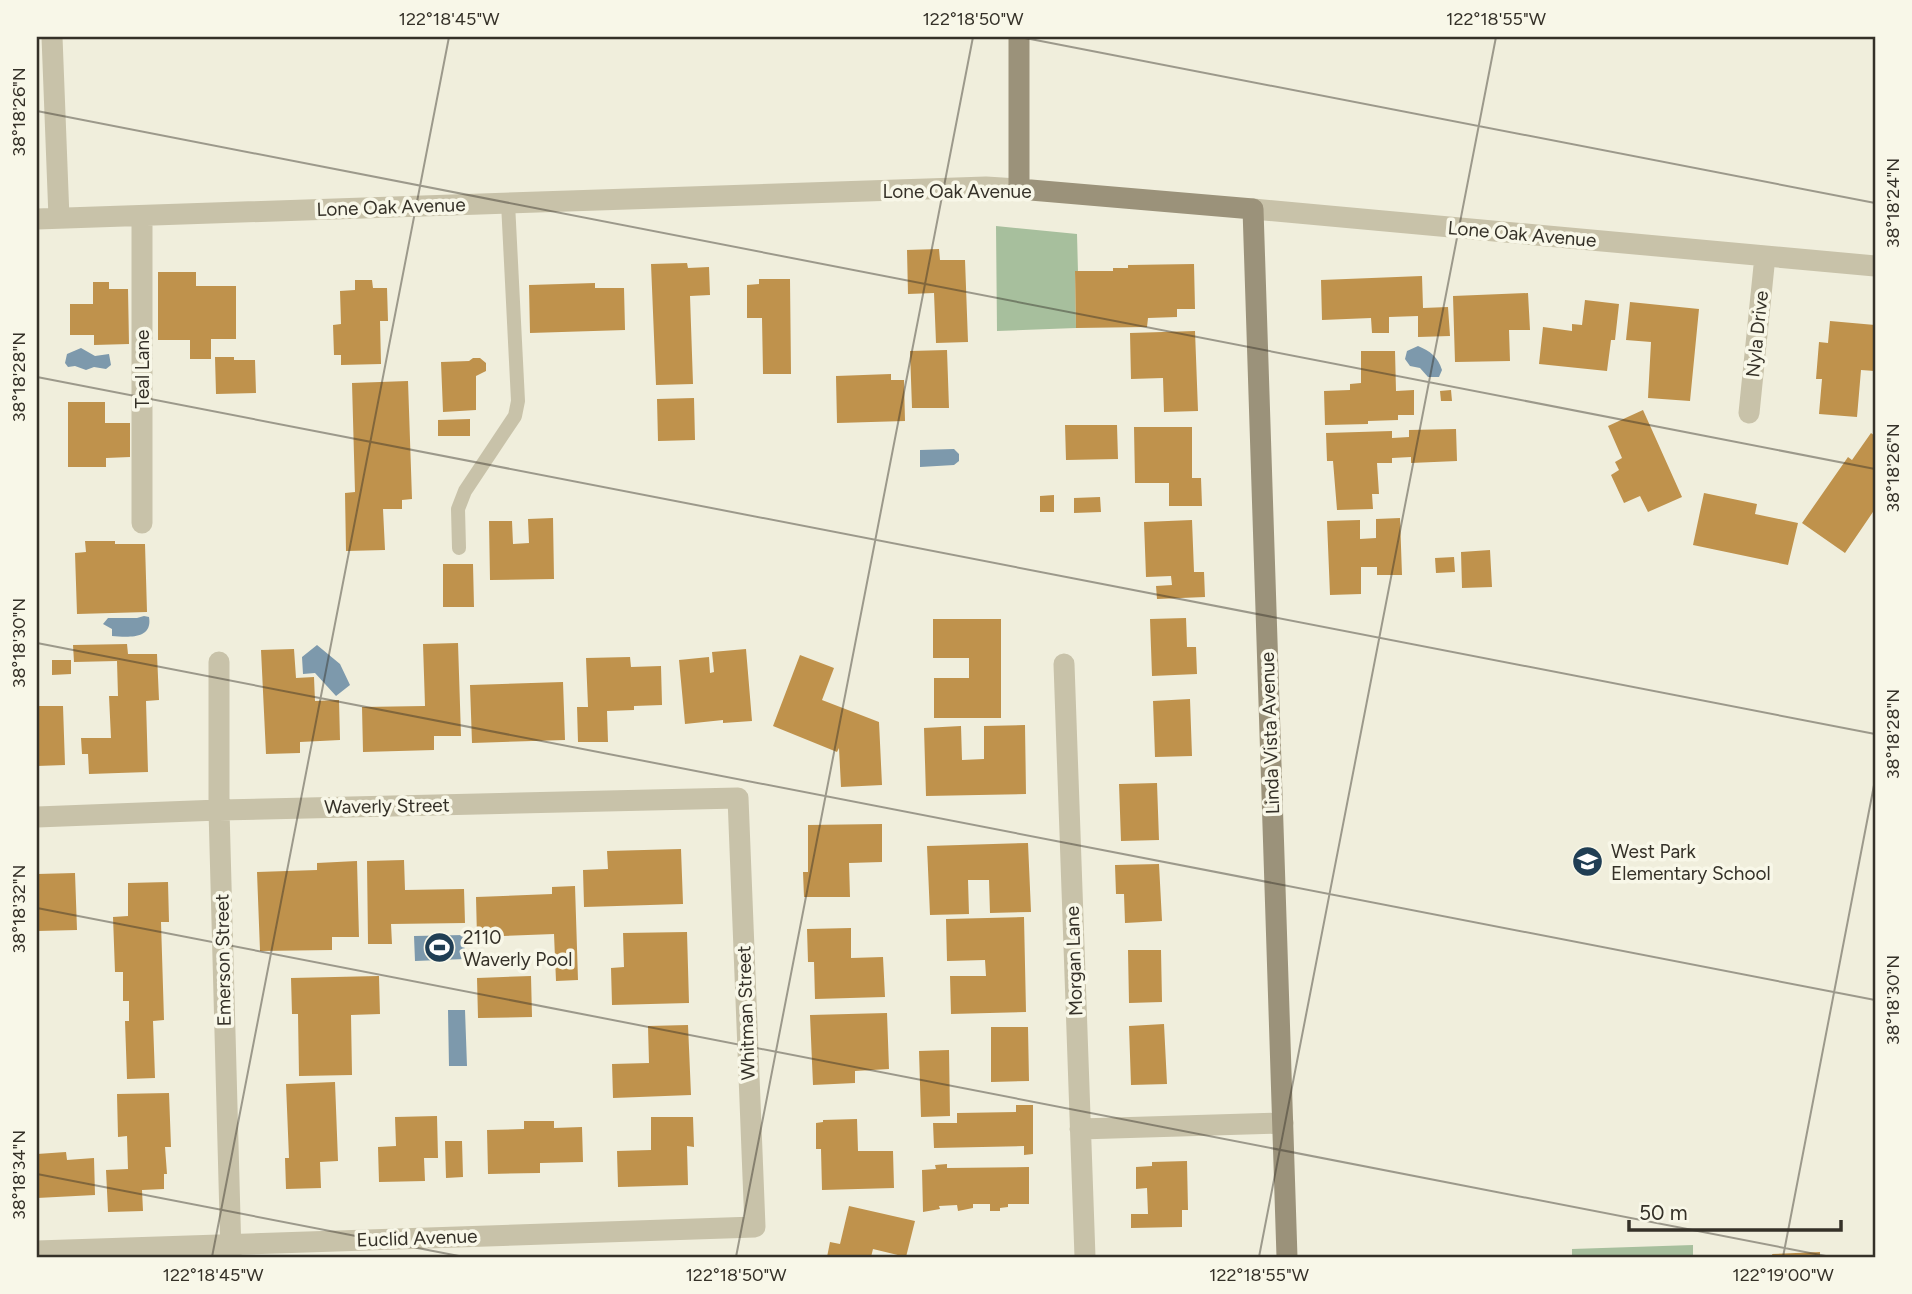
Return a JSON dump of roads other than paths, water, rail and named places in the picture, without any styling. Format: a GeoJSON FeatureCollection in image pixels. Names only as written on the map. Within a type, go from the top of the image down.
{"type":"FeatureCollection","features":[{"type":"Feature","properties":{"kind":"street"},"geometry":{"type":"LineString","coordinates":[[52,37],[59,218]]}},
{"type":"Feature","properties":{"kind":"street"},"geometry":{"type":"LineString","coordinates":[[1019,37],[1019,189]]}},
{"type":"Feature","properties":{"kind":"street","name":"Lone Oak Avenue"},"geometry":{"type":"LineString","coordinates":[[37,219],[972,187],[1254,209],[1875,266]]}},
{"type":"Feature","properties":{"kind":"street","name":"Linda Vista Avenue"},"geometry":{"type":"LineString","coordinates":[[1254,209],[1287,1257]]}},
{"type":"Feature","properties":{"kind":"street","name":"Teal Lane"},"geometry":{"type":"LineString","coordinates":[[142,216],[142,523]]}},
{"type":"Feature","properties":{"kind":"street","name":"Nyla Drive"},"geometry":{"type":"LineString","coordinates":[[1749,412],[1765,256]]}},
{"type":"Feature","properties":{"kind":"street","name":"Emerson Street"},"geometry":{"type":"LineString","coordinates":[[219,662],[219,810],[231,1250]]}},
{"type":"Feature","properties":{"kind":"street","name":"Morgan Lane"},"geometry":{"type":"LineString","coordinates":[[1064,664],[1084,1257]]}},
{"type":"Feature","properties":{"kind":"street","name":"Waverly Street"},"geometry":{"type":"LineString","coordinates":[[37,817],[738,798]]}},
{"type":"Feature","properties":{"kind":"street","name":"Whitman Street"},"geometry":{"type":"LineString","coordinates":[[738,798],[755,1227]]}},
{"type":"Feature","properties":{"kind":"street"},"geometry":{"type":"LineString","coordinates":[[1080,1129],[1283,1123]]}},
{"type":"Feature","properties":{"kind":"street","name":"Euclid Avenue"},"geometry":{"type":"LineString","coordinates":[[37,1251],[231,1250],[755,1227]]}},
{"type":"Feature","properties":{"kind":"lane"},"geometry":{"type":"LineString","coordinates":[[459,548],[458,509],[465,491],[515,416],[518,401],[508,203]]}},
{"type":"Feature","properties":{"kind":"water"},"geometry":{"type":"Polygon","coordinates":[[[1418,346],[1436,358],[1442,370],[1439,377],[1428,377],[1420,368],[1410,366],[1405,359],[1407,351],[1418,346]]]}},
{"type":"Feature","properties":{"kind":"water"},"geometry":{"type":"Polygon","coordinates":[[[81,348],[95,356],[109,354],[111,365],[106,369],[94,367],[86,370],[75,366],[68,367],[65,363],[67,354],[81,348]]]}},
{"type":"Feature","properties":{"kind":"water"},"geometry":{"type":"Polygon","coordinates":[[[954,449],[959,454],[959,461],[954,465],[920,467],[920,450],[954,449]]]}},
{"type":"Feature","properties":{"kind":"water"},"geometry":{"type":"Polygon","coordinates":[[[149,617],[149,624],[147,630],[138,636],[112,636],[112,629],[103,624],[108,618],[149,617]]]}},
{"type":"Feature","properties":{"kind":"water"},"geometry":{"type":"Polygon","coordinates":[[[317,645],[340,664],[350,685],[336,696],[315,673],[303,674],[302,657],[317,645]]]}},
{"type":"Feature","properties":{"kind":"water","name":"2110 Waverly Pool"},"geometry":{"type":"Polygon","coordinates":[[[464,935],[465,959],[415,961],[414,936],[464,935]]]}},
{"type":"Feature","properties":{"kind":"water"},"geometry":{"type":"Polygon","coordinates":[[[448,1010],[465,1010],[467,1066],[449,1066],[448,1010]]]}},
{"type":"Feature","properties":{"kind":"place","name":"West Park Elementary School"},"geometry":{"type":"Point","coordinates":[1588,862]}},
{"type":"Feature","properties":{"kind":"place","name":"2110 Waverly Pool"},"geometry":{"type":"Point","coordinates":[440,948]}}]}
